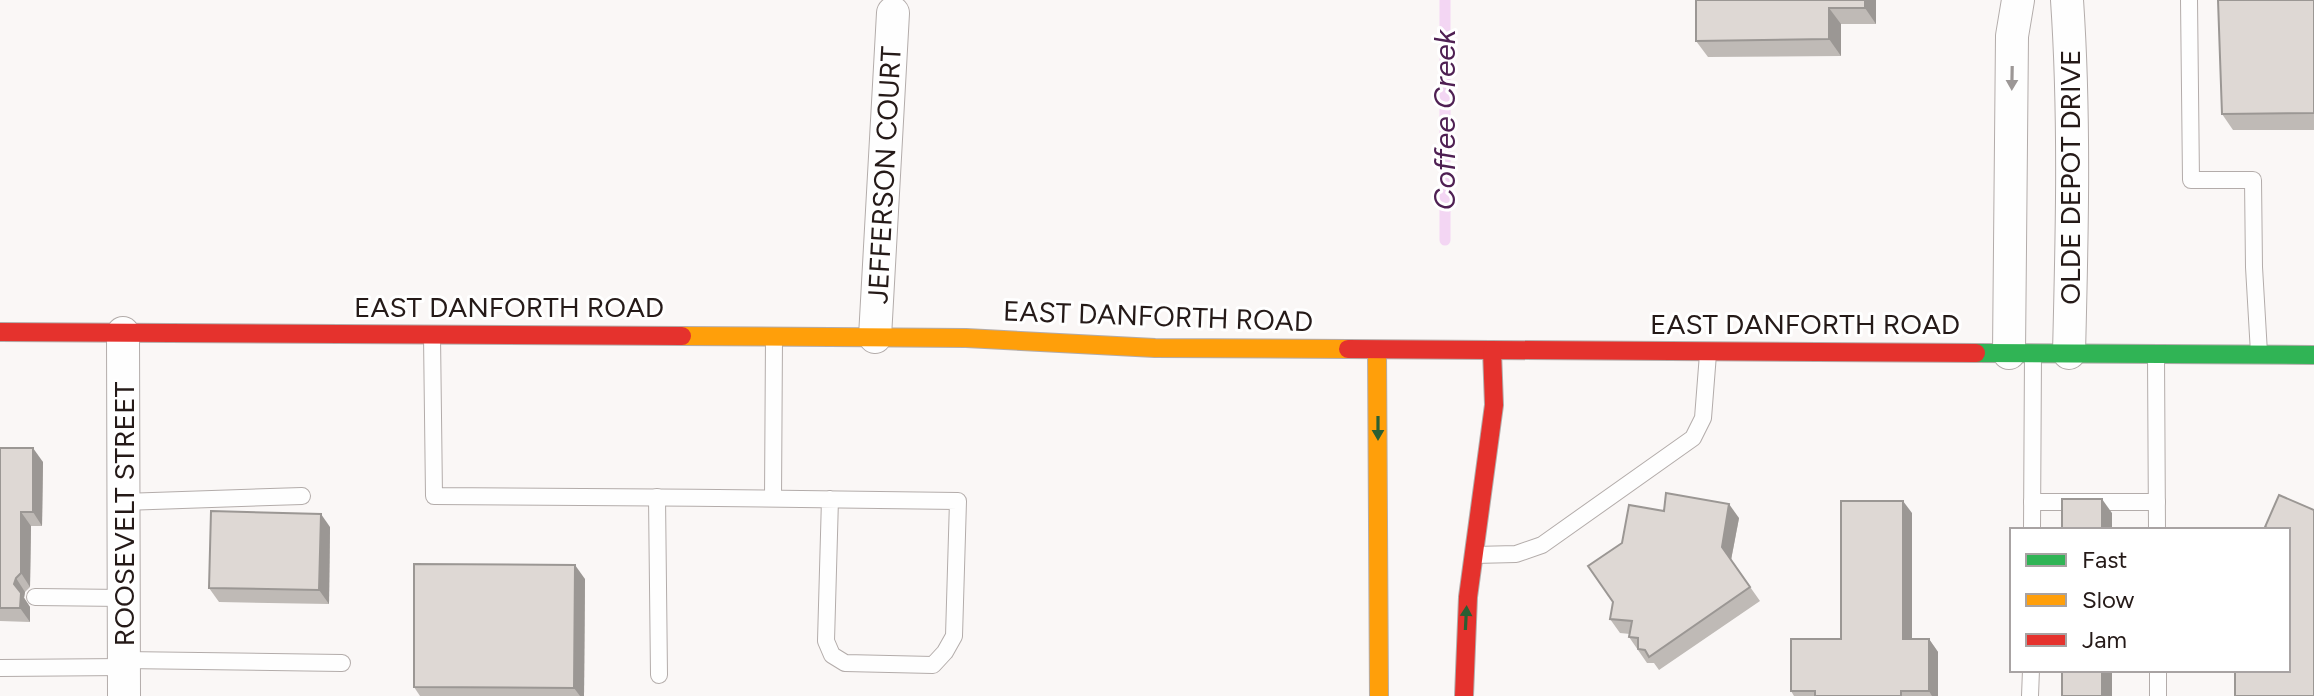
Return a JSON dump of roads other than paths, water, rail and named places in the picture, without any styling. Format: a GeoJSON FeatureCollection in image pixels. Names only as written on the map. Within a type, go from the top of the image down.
{"type":"FeatureCollection","features":[{"type":"Feature","properties":{"kind":"main road","name":"EAST DANFORTH ROAD"},"geometry":{"type":"LineString","coordinates":[[0,332],[966,338],[1155,348],[2314,355]]}},
{"type":"Feature","properties":{"kind":"main road"},"geometry":{"type":"LineString","coordinates":[[1377,350],[1379,696]]}},
{"type":"Feature","properties":{"kind":"main road"},"geometry":{"type":"LineString","coordinates":[[1464,696],[1468,597],[1494,405],[1492,351]]}},
{"type":"Feature","properties":{"kind":"street","name":"OLDE DEPOT DRIVE"},"geometry":{"type":"LineString","coordinates":[[2018,0],[2012,36],[2021,353]]}},
{"type":"Feature","properties":{"kind":"street","name":"OLDE DEPOT DRIVE"},"geometry":{"type":"LineString","coordinates":[[2067,0],[2071,262],[2069,353]]}},
{"type":"Feature","properties":{"kind":"street","name":"JEFFERSON COURT"},"geometry":{"type":"LineString","coordinates":[[875,337],[893,13]]}},
{"type":"Feature","properties":{"kind":"street","name":"ROOSEVELT STREET"},"geometry":{"type":"LineString","coordinates":[[123,333],[124,674]]}},
{"type":"Feature","properties":{"kind":"lane"},"geometry":{"type":"LineString","coordinates":[[2189,0],[2191,180],[2253,180],[2259,355]]}},
{"type":"Feature","properties":{"kind":"lane"},"geometry":{"type":"LineString","coordinates":[[432,335],[434,496],[773,498],[958,501],[954,636],[933,665],[845,663],[832,655],[826,641],[830,499]]}},
{"type":"Feature","properties":{"kind":"lane"},"geometry":{"type":"LineString","coordinates":[[773,498],[774,337]]}},
{"type":"Feature","properties":{"kind":"lane"},"geometry":{"type":"LineString","coordinates":[[1473,555],[1516,554],[1542,545],[1693,438],[1703,418],[1708,352]]}},
{"type":"Feature","properties":{"kind":"lane"},"geometry":{"type":"LineString","coordinates":[[2021,353],[2032,528]]}},
{"type":"Feature","properties":{"kind":"lane"},"geometry":{"type":"LineString","coordinates":[[2156,355],[2157,528]]}},
{"type":"Feature","properties":{"kind":"lane"},"geometry":{"type":"LineString","coordinates":[[123,502],[302,496]]}},
{"type":"Feature","properties":{"kind":"lane"},"geometry":{"type":"LineString","coordinates":[[657,497],[659,675]]}},
{"type":"Feature","properties":{"kind":"lane"},"geometry":{"type":"LineString","coordinates":[[2032,502],[2157,502]]}},
{"type":"Feature","properties":{"kind":"lane"},"geometry":{"type":"LineString","coordinates":[[35,597],[123,598]]}},
{"type":"Feature","properties":{"kind":"lane"},"geometry":{"type":"LineString","coordinates":[[0,668],[124,674],[342,663]]}},
{"type":"Feature","properties":{"kind":"lane"},"geometry":{"type":"LineString","coordinates":[[2030,696],[2031,672]]}},
{"type":"Feature","properties":{"kind":"lane"},"geometry":{"type":"LineString","coordinates":[[2158,672],[2158,696]]}},
{"type":"Feature","properties":{"kind":"waterway","name":"Coffee Creek"},"geometry":{"type":"LineString","coordinates":[[1445,0],[1445,240]]}}]}
